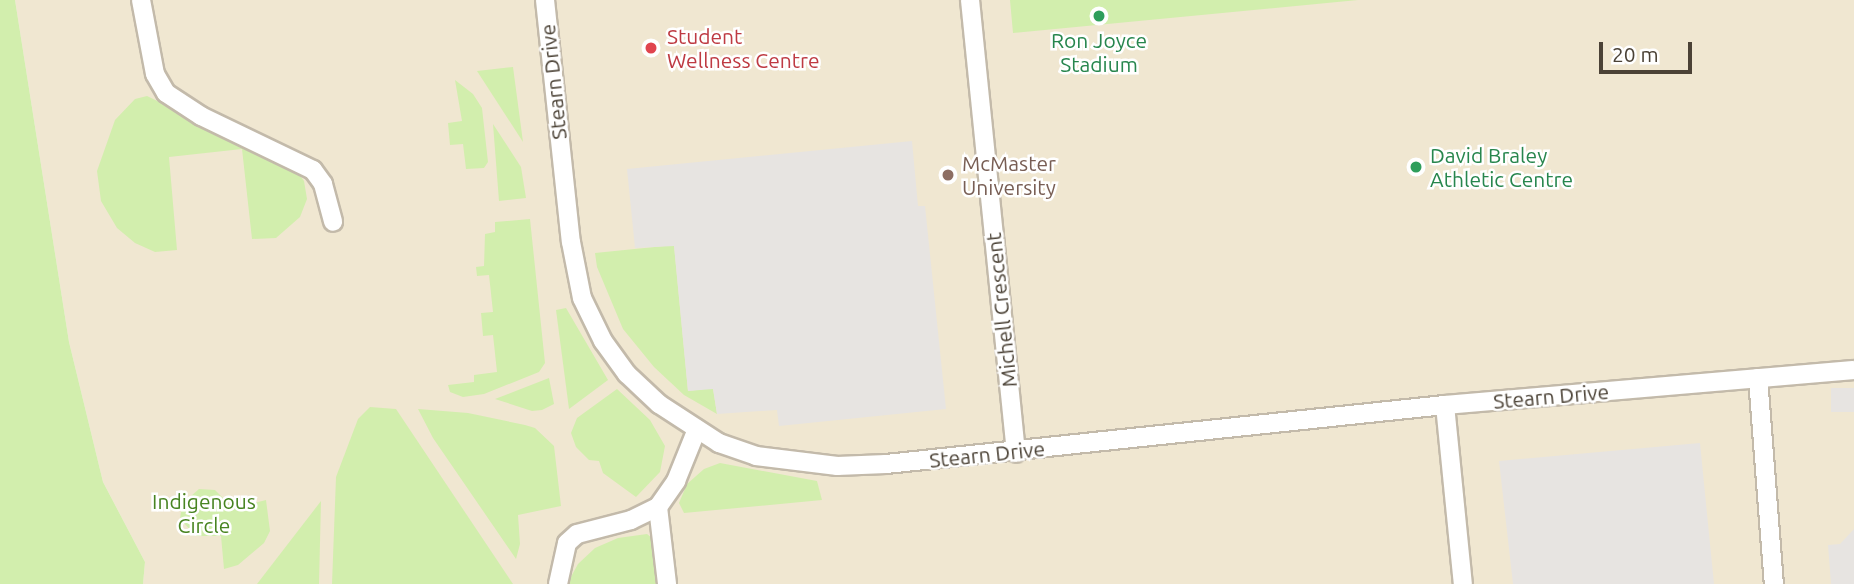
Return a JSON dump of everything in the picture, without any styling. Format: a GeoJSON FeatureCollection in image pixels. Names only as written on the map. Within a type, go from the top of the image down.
{"type":"FeatureCollection","features":[{"type":"Feature","properties":{"kind":"lane"},"geometry":{"type":"LineString","coordinates":[[141,0],[155,74],[166,93],[201,116],[313,170],[323,184],[333,222]]}},
{"type":"Feature","properties":{"kind":"lane","name":"Stearn Drive"},"geometry":{"type":"LineString","coordinates":[[545,0],[569,231],[582,298],[603,341],[627,374],[659,404],[719,443],[756,456],[837,466],[1016,453],[1087,441],[1445,405],[1854,370]]}},
{"type":"Feature","properties":{"kind":"lane","name":"Michell Crescent"},"geometry":{"type":"LineString","coordinates":[[970,0],[1016,453]]}},
{"type":"Feature","properties":{"kind":"lane"},"geometry":{"type":"LineString","coordinates":[[1758,378],[1774,584]]}},
{"type":"Feature","properties":{"kind":"lane"},"geometry":{"type":"LineString","coordinates":[[1445,405],[1463,584]]}},
{"type":"Feature","properties":{"kind":"lane"},"geometry":{"type":"LineString","coordinates":[[558,584],[567,542],[577,534],[631,520],[658,507],[676,481],[697,429]]}},
{"type":"Feature","properties":{"kind":"lane"},"geometry":{"type":"LineString","coordinates":[[658,507],[667,584]]}},
{"type":"Feature","properties":{"kind":"shaded area","name":"McMaster University"},"geometry":{"type":"Polygon","coordinates":[[[15,0],[1854,0],[1854,584],[143,584],[145,562],[103,482],[69,342],[15,0]]]}},
{"type":"Feature","properties":{"kind":"shaded area"},"geometry":{"type":"Polygon","coordinates":[[[912,141],[918,206],[925,206],[946,409],[779,426],[777,410],[717,414],[713,389],[688,391],[674,246],[635,248],[627,169],[912,141]]]}},
{"type":"Feature","properties":{"kind":"shaded area"},"geometry":{"type":"Polygon","coordinates":[[[1831,388],[1854,388],[1854,412],[1831,412],[1831,388]]]}},
{"type":"Feature","properties":{"kind":"shaded area"},"geometry":{"type":"Polygon","coordinates":[[[1700,443],[1714,584],[1513,584],[1499,461],[1700,443]]]}},
{"type":"Feature","properties":{"kind":"shaded area"},"geometry":{"type":"Polygon","coordinates":[[[1854,529],[1854,584],[1831,584],[1828,545],[1840,544],[1854,529]]]}},
{"type":"Feature","properties":{"kind":"green space"},"geometry":{"type":"Polygon","coordinates":[[[0,0],[15,0],[69,342],[103,482],[145,562],[143,584],[0,584],[0,0]]]}},
{"type":"Feature","properties":{"kind":"green space","name":"Ron Joyce Stadium"},"geometry":{"type":"Polygon","coordinates":[[[1010,0],[1358,0],[1013,33],[1010,0]]]}},
{"type":"Feature","properties":{"kind":"green space"},"geometry":{"type":"Polygon","coordinates":[[[513,67],[523,142],[477,71],[513,67]]]}},
{"type":"Feature","properties":{"kind":"green space"},"geometry":{"type":"Polygon","coordinates":[[[455,80],[473,94],[482,108],[488,162],[484,168],[466,169],[463,144],[450,145],[448,123],[462,121],[455,80]]]}},
{"type":"Feature","properties":{"kind":"green space"},"geometry":{"type":"Polygon","coordinates":[[[147,96],[294,167],[304,181],[307,199],[300,217],[276,238],[252,239],[242,149],[169,157],[177,250],[155,252],[135,243],[117,228],[101,201],[97,171],[115,120],[135,99],[147,96]]]}},
{"type":"Feature","properties":{"kind":"green space"},"geometry":{"type":"Polygon","coordinates":[[[493,124],[521,167],[526,198],[499,201],[493,124]]]}},
{"type":"Feature","properties":{"kind":"green space"},"geometry":{"type":"Polygon","coordinates":[[[530,219],[545,363],[539,372],[484,394],[463,397],[450,392],[448,385],[474,382],[474,375],[497,372],[493,335],[483,336],[481,313],[493,312],[489,275],[477,276],[476,267],[484,266],[485,234],[495,232],[495,222],[530,219]]]}},
{"type":"Feature","properties":{"kind":"green space"},"geometry":{"type":"Polygon","coordinates":[[[674,245],[688,391],[713,388],[717,414],[684,395],[654,367],[623,329],[597,267],[595,253],[674,245]]]}},
{"type":"Feature","properties":{"kind":"green space"},"geometry":{"type":"Polygon","coordinates":[[[566,308],[608,380],[569,409],[556,310],[566,308]]]}},
{"type":"Feature","properties":{"kind":"green space"},"geometry":{"type":"Polygon","coordinates":[[[549,378],[554,404],[542,410],[532,411],[495,399],[549,378]]]}},
{"type":"Feature","properties":{"kind":"green space"},"geometry":{"type":"Polygon","coordinates":[[[617,389],[650,420],[665,446],[660,472],[636,497],[603,473],[599,461],[589,460],[576,447],[571,433],[577,418],[617,389]]]}},
{"type":"Feature","properties":{"kind":"green space"},"geometry":{"type":"Polygon","coordinates":[[[370,407],[396,409],[513,584],[332,584],[336,477],[358,419],[370,407]]]}},
{"type":"Feature","properties":{"kind":"green space"},"geometry":{"type":"Polygon","coordinates":[[[418,409],[468,413],[525,425],[535,428],[554,446],[561,506],[518,515],[520,544],[516,559],[433,438],[418,409]]]}},
{"type":"Feature","properties":{"kind":"green space"},"geometry":{"type":"Polygon","coordinates":[[[720,463],[817,481],[822,500],[684,513],[679,503],[687,484],[704,469],[720,463]]]}},
{"type":"Feature","properties":{"kind":"green space","name":"Indigenous Circle"},"geometry":{"type":"Polygon","coordinates":[[[199,489],[215,490],[233,508],[266,500],[270,531],[264,543],[238,565],[224,569],[221,536],[196,536],[180,519],[182,504],[199,489]]]}},
{"type":"Feature","properties":{"kind":"green space"},"geometry":{"type":"Polygon","coordinates":[[[321,501],[319,584],[257,584],[321,501]]]}},
{"type":"Feature","properties":{"kind":"green space"},"geometry":{"type":"Polygon","coordinates":[[[647,534],[652,538],[657,584],[567,584],[578,564],[595,548],[618,538],[647,534]]]}},
{"type":"Feature","properties":{"kind":"place","name":"Ron Joyce Stadium"},"geometry":{"type":"Point","coordinates":[1099,16]}},
{"type":"Feature","properties":{"kind":"place","name":"Student Wellness Centre"},"geometry":{"type":"Point","coordinates":[651,48]}},
{"type":"Feature","properties":{"kind":"place","name":"David Braley Athletic Centre"},"geometry":{"type":"Point","coordinates":[1416,167]}},
{"type":"Feature","properties":{"kind":"place","name":"McMaster University"},"geometry":{"type":"Point","coordinates":[948,175]}}]}
